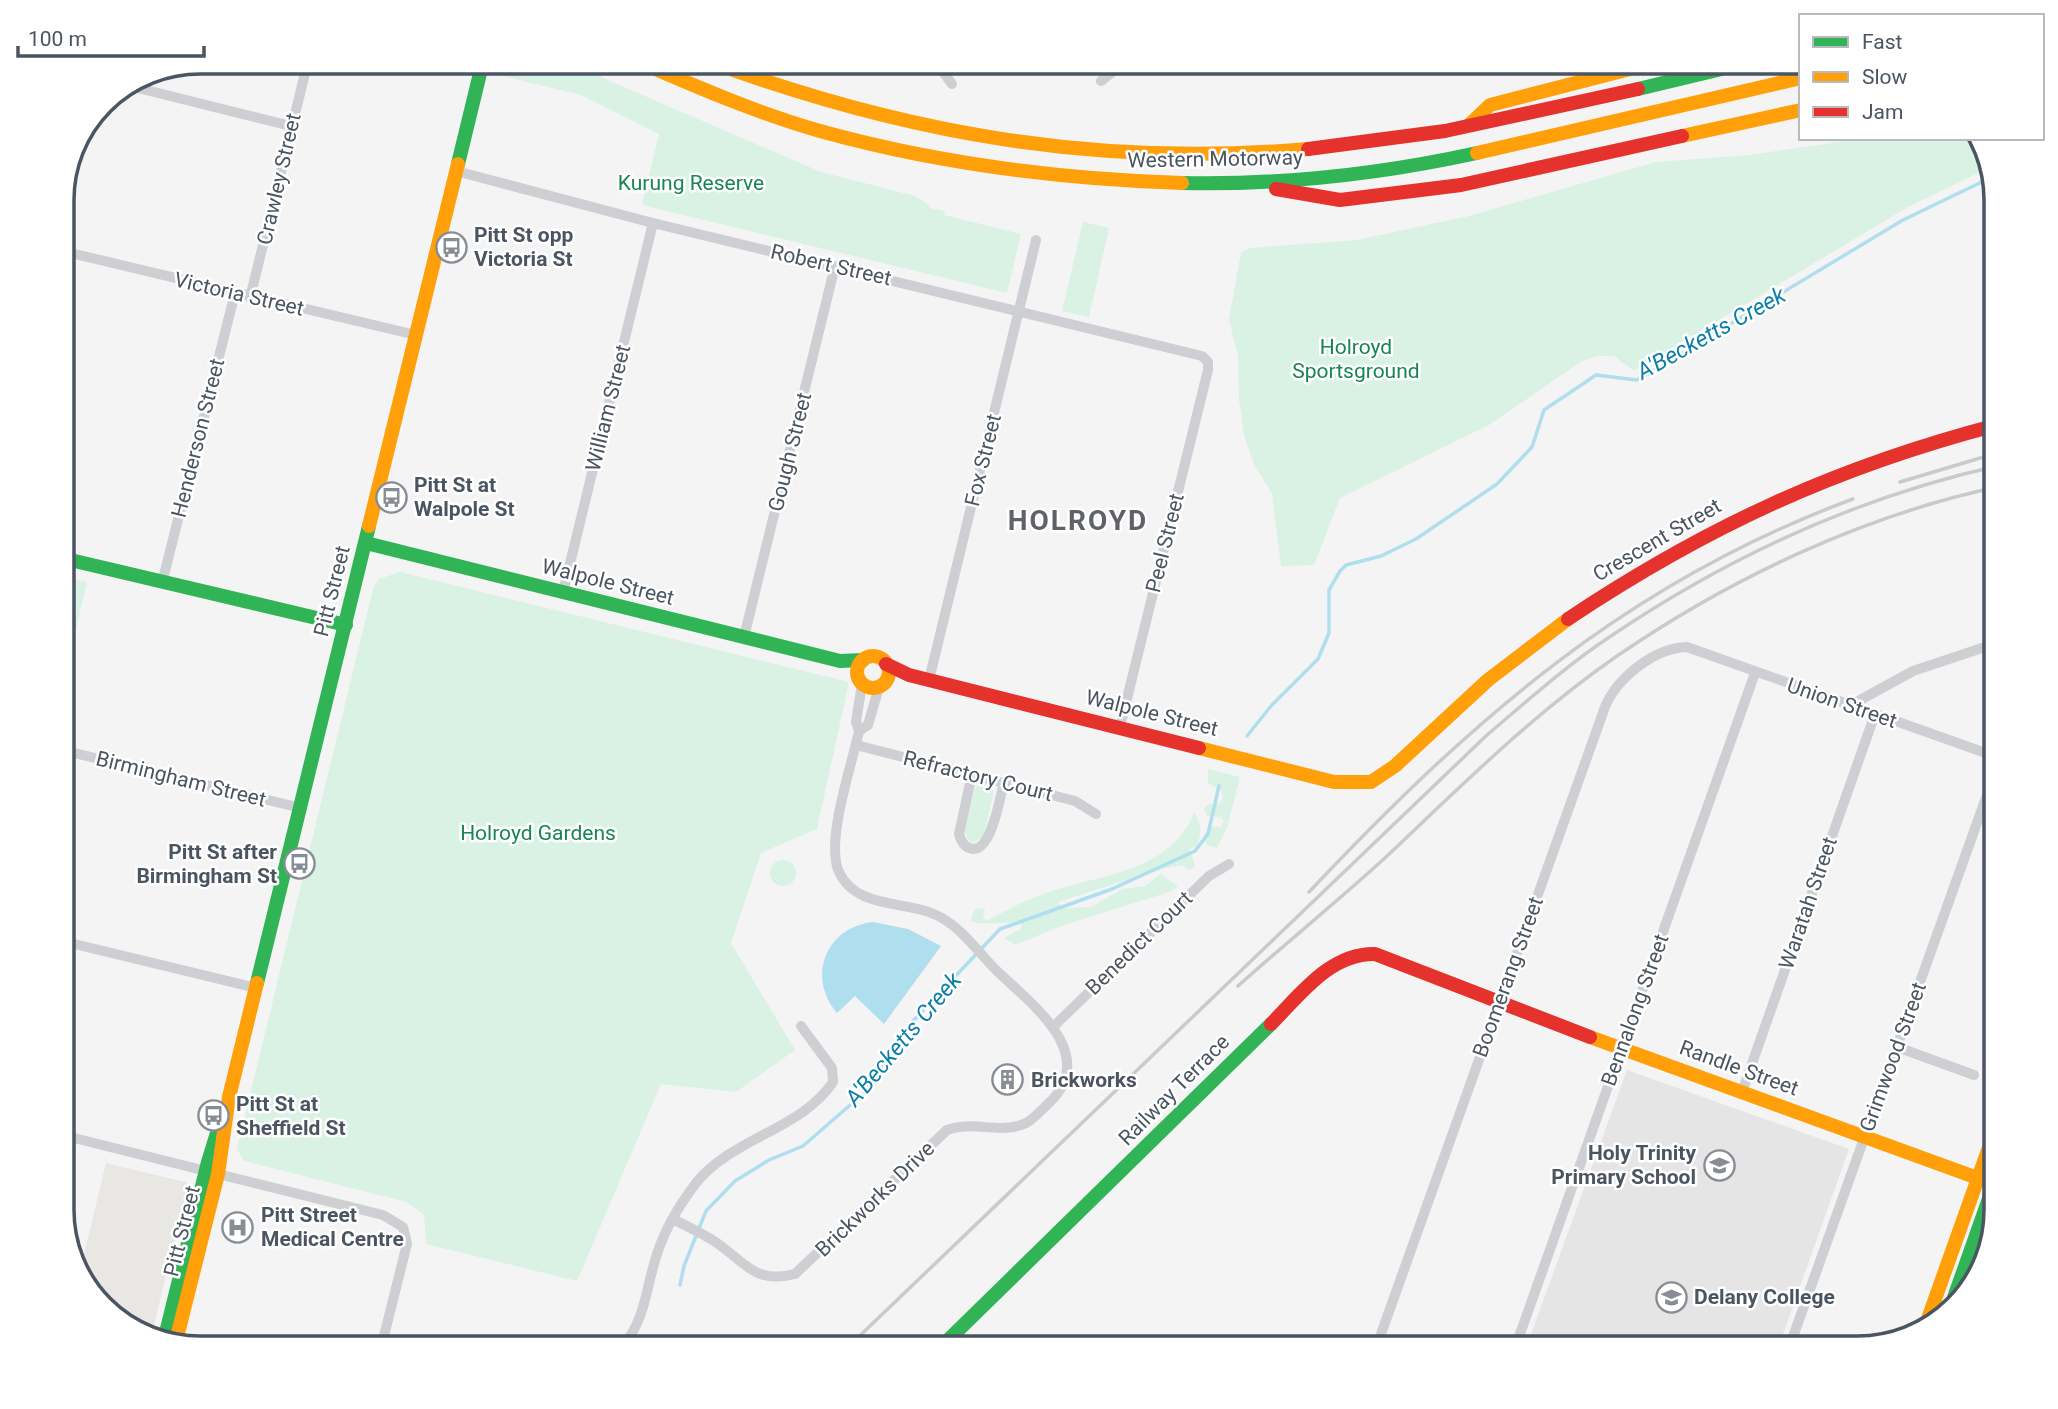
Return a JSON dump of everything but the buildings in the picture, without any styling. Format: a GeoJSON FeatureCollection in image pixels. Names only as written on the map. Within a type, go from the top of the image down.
{"type":"FeatureCollection","features":[{"type":"Feature","properties":{"kind":"main road","name":"Pitt Street"},"geometry":{"type":"LineString","coordinates":[[167,1331],[212,1173],[225,1138],[222,1130],[256,988],[481,74]]}},
{"type":"Feature","properties":{"kind":"main road","name":"Western Motorway"},"geometry":{"type":"LineString","coordinates":[[667,74],[806,127],[950,162],[1101,181],[1245,184],[1339,176],[1459,157],[1799,78]]}},
{"type":"Feature","properties":{"kind":"main road","name":"Western Motorway"},"geometry":{"type":"LineString","coordinates":[[743,74],[793,93],[932,130],[1092,151],[1251,154],[1354,145],[1469,125],[1697,74]]}},
{"type":"Feature","properties":{"kind":"main road"},"geometry":{"type":"LineString","coordinates":[[1469,125],[1490,105],[1610,74]]}},
{"type":"Feature","properties":{"kind":"main road"},"geometry":{"type":"LineString","coordinates":[[1245,184],[1340,200],[1396,194],[1508,177],[1799,110]]}},
{"type":"Feature","properties":{"kind":"main road","name":"Crescent Street"},"geometry":{"type":"LineString","coordinates":[[1384,775],[1446,717],[1538,640],[1620,584],[1709,531],[1887,455],[1984,429]]}},
{"type":"Feature","properties":{"kind":"main road","name":"Walpole Street"},"geometry":{"type":"LineString","coordinates":[[366,543],[840,661],[861,673]]}},
{"type":"Feature","properties":{"kind":"main road"},"geometry":{"type":"LineString","coordinates":[[74,561],[346,625]]}},
{"type":"Feature","properties":{"kind":"main road"},"geometry":{"type":"LineString","coordinates":[[873,657],[884,676],[861,673],[873,657]]}},
{"type":"Feature","properties":{"kind":"main road","name":"Walpole Street"},"geometry":{"type":"LineString","coordinates":[[884,676],[909,675],[1334,782],[1364,784],[1384,775]]}},
{"type":"Feature","properties":{"kind":"main road","name":"Railway Terrace"},"geometry":{"type":"LineString","coordinates":[[952,1336],[1338,961],[1354,954],[1375,954],[1470,992]]}},
{"type":"Feature","properties":{"kind":"main road","name":"Randle Street"},"geometry":{"type":"LineString","coordinates":[[1470,992],[1984,1179]]}},
{"type":"Feature","properties":{"kind":"main road"},"geometry":{"type":"LineString","coordinates":[[1930,1312],[1984,1159]]}},
{"type":"Feature","properties":{"kind":"main road","name":"Pitt Street"},"geometry":{"type":"LineString","coordinates":[[178,1333],[212,1173]]}},
{"type":"Feature","properties":{"kind":"main road"},"geometry":{"type":"LineString","coordinates":[[1963,1279],[1981,1236]]}},
{"type":"Feature","properties":{"kind":"street","name":"Crawley Street"},"geometry":{"type":"LineString","coordinates":[[250,298],[305,74]]}},
{"type":"Feature","properties":{"kind":"street"},"geometry":{"type":"LineString","coordinates":[[945,74],[952,84]]}},
{"type":"Feature","properties":{"kind":"street"},"geometry":{"type":"LineString","coordinates":[[1101,80],[1109,74]]}},
{"type":"Feature","properties":{"kind":"street"},"geometry":{"type":"LineString","coordinates":[[141,89],[291,126]]}},
{"type":"Feature","properties":{"kind":"street","name":"Robert Street"},"geometry":{"type":"LineString","coordinates":[[456,172],[653,223],[1198,354],[1206,359]]}},
{"type":"Feature","properties":{"kind":"street","name":"William Street"},"geometry":{"type":"LineString","coordinates":[[563,592],[653,223]]}},
{"type":"Feature","properties":{"kind":"street","name":"Fox Street"},"geometry":{"type":"LineString","coordinates":[[929,680],[1036,240]]}},
{"type":"Feature","properties":{"kind":"street","name":"Victoria Street"},"geometry":{"type":"LineString","coordinates":[[74,254],[250,298],[416,335]]}},
{"type":"Feature","properties":{"kind":"street","name":"Gough Street"},"geometry":{"type":"LineString","coordinates":[[744,637],[835,266]]}},
{"type":"Feature","properties":{"kind":"street","name":"Henderson Street"},"geometry":{"type":"LineString","coordinates":[[162,583],[235,293]]}},
{"type":"Feature","properties":{"kind":"street","name":"Peel Street"},"geometry":{"type":"LineString","coordinates":[[1120,727],[1208,370],[1206,359]]}},
{"type":"Feature","properties":{"kind":"street","name":"Union Street"},"geometry":{"type":"LineString","coordinates":[[1687,647],[1984,752]]}},
{"type":"Feature","properties":{"kind":"street","name":"Boomerang Street"},"geometry":{"type":"LineString","coordinates":[[1380,1336],[1613,689],[1622,679],[1673,648],[1687,647]]}},
{"type":"Feature","properties":{"kind":"street"},"geometry":{"type":"LineString","coordinates":[[1851,705],[1913,671],[1984,647]]}},
{"type":"Feature","properties":{"kind":"street","name":"Brickworks Drive"},"geometry":{"type":"LineString","coordinates":[[673,1219],[716,1242],[752,1272],[768,1278],[795,1274],[947,1130],[963,1126],[1021,1125],[1062,1088],[1067,1065],[1064,1044],[1053,1027],[962,935],[933,914],[860,894],[840,874],[835,844],[859,731],[856,722],[861,673]]}},
{"type":"Feature","properties":{"kind":"street","name":"Bennalong Street"},"geometry":{"type":"LineString","coordinates":[[1519,1336],[1755,673]]}},
{"type":"Feature","properties":{"kind":"street","name":"Brickworks Drive"},"geometry":{"type":"LineString","coordinates":[[859,731],[868,725],[884,676]]}},
{"type":"Feature","properties":{"kind":"street","name":"Waratah Street"},"geometry":{"type":"LineString","coordinates":[[1742,1091],[1875,714]]}},
{"type":"Feature","properties":{"kind":"street","name":"Refractory Court"},"geometry":{"type":"LineString","coordinates":[[856,745],[1075,801],[1096,814]]}},
{"type":"Feature","properties":{"kind":"street","name":"Birmingham Street"},"geometry":{"type":"LineString","coordinates":[[74,753],[300,808]]}},
{"type":"Feature","properties":{"kind":"street"},"geometry":{"type":"LineString","coordinates":[[972,774],[960,834],[961,841],[970,848],[978,848],[987,841],[1004,782]]}},
{"type":"Feature","properties":{"kind":"street","name":"Grimwood Street"},"geometry":{"type":"LineString","coordinates":[[1793,1336],[1984,803]]}},
{"type":"Feature","properties":{"kind":"street","name":"Benedict Court"},"geometry":{"type":"LineString","coordinates":[[1053,1027],[1209,876],[1228,864]]}},
{"type":"Feature","properties":{"kind":"street"},"geometry":{"type":"LineString","coordinates":[[74,945],[256,988]]}},
{"type":"Feature","properties":{"kind":"street"},"geometry":{"type":"LineString","coordinates":[[629,1336],[646,1307],[656,1257],[673,1219],[706,1171],[727,1154],[811,1107],[833,1082],[832,1068],[801,1026]]}},
{"type":"Feature","properties":{"kind":"street"},"geometry":{"type":"LineString","coordinates":[[1897,1047],[1974,1075]]}},
{"type":"Feature","properties":{"kind":"street"},"geometry":{"type":"LineString","coordinates":[[74,1138],[383,1215],[403,1227],[407,1244],[384,1336]]}},
{"type":"Feature","properties":{"kind":"shaded area"},"geometry":{"type":"Polygon","coordinates":[[[1627,1070],[1849,1149],[1782,1336],[1530,1336],[1627,1070]]]}},
{"type":"Feature","properties":{"kind":"shaded area"},"geometry":{"type":"Polygon","coordinates":[[[106,1163],[189,1183],[154,1327],[137,1319],[110,1299],[83,1258],[106,1163]]]}},
{"type":"Feature","properties":{"kind":"green space","name":"Kurung Reserve"},"geometry":{"type":"Polygon","coordinates":[[[596,74],[821,172],[915,196],[929,205],[929,208],[945,211],[944,215],[1021,234],[1007,293],[642,205],[659,134],[581,95],[499,75],[596,74]]]}},
{"type":"Feature","properties":{"kind":"green space","name":"Holroyd Sportsground"},"geometry":{"type":"Polygon","coordinates":[[[1851,140],[1969,140],[1981,172],[1908,207],[1634,371],[1614,356],[1596,356],[1579,363],[1489,425],[1340,498],[1314,565],[1281,566],[1272,494],[1254,464],[1244,435],[1239,399],[1238,356],[1229,320],[1241,252],[1250,248],[1357,240],[1469,216],[1656,162],[1750,155],[1851,140]]]}},
{"type":"Feature","properties":{"kind":"green space"},"geometry":{"type":"Polygon","coordinates":[[[1083,222],[1109,228],[1089,317],[1062,311],[1083,222]]]}},
{"type":"Feature","properties":{"kind":"green space","name":"Holroyd Gardens"},"geometry":{"type":"Polygon","coordinates":[[[400,572],[849,682],[817,829],[761,853],[731,943],[795,1050],[736,1092],[661,1084],[577,1281],[426,1244],[424,1215],[407,1202],[244,1161],[237,1148],[374,585],[379,579],[400,572]]]}},
{"type":"Feature","properties":{"kind":"green space"},"geometry":{"type":"Polygon","coordinates":[[[74,579],[87,582],[74,638],[74,579]]]}},
{"type":"Feature","properties":{"kind":"green space"},"geometry":{"type":"Polygon","coordinates":[[[1208,769],[1240,777],[1227,828],[1217,848],[1207,845],[1203,835],[1213,826],[1221,827],[1224,821],[1221,817],[1207,816],[1204,809],[1208,804],[1219,804],[1223,798],[1221,790],[1208,783],[1208,769]]]}},
{"type":"Feature","properties":{"kind":"green space"},"geometry":{"type":"Polygon","coordinates":[[[982,782],[990,784],[994,792],[983,838],[971,843],[964,832],[975,787],[982,782]]]}},
{"type":"Feature","properties":{"kind":"green space"},"geometry":{"type":"Polygon","coordinates":[[[1194,812],[1200,828],[1197,846],[1190,849],[1195,867],[1190,870],[1182,865],[1166,868],[1058,902],[1062,908],[1091,907],[1122,889],[1145,886],[1161,874],[1178,887],[1166,893],[1064,925],[1015,945],[1004,938],[1022,928],[1020,924],[970,921],[975,909],[985,908],[983,916],[986,921],[1040,895],[1129,869],[1149,860],[1168,848],[1183,833],[1194,812]]]}},
{"type":"Feature","properties":{"kind":"green space"},"geometry":{"type":"Polygon","coordinates":[[[783,860],[792,864],[796,873],[792,882],[783,886],[774,882],[770,873],[774,864],[783,860]]]}},
{"type":"Feature","properties":{"kind":"water"},"geometry":{"type":"Polygon","coordinates":[[[873,922],[908,929],[941,946],[884,1024],[855,996],[837,1013],[823,984],[822,970],[833,943],[843,933],[873,922]]]}},
{"type":"Feature","properties":{"kind":"waterway","name":"A'Becketts Creek"},"geometry":{"type":"LineString","coordinates":[[1247,736],[1271,706],[1318,659],[1329,633],[1329,590],[1340,571],[1346,565],[1381,556],[1416,539],[1497,484],[1532,447],[1544,410],[1596,375],[1637,380],[1903,220],[1983,181]]}},
{"type":"Feature","properties":{"kind":"waterway","name":"A'Becketts Creek"},"geometry":{"type":"LineString","coordinates":[[680,1285],[684,1266],[706,1211],[735,1181],[769,1160],[803,1146],[864,1093],[913,1021],[1000,929],[1112,889],[1195,851],[1208,834],[1219,786]]}},
{"type":"Feature","properties":{"kind":"railway"},"geometry":{"type":"LineString","coordinates":[[1900,482],[1984,457]]}},
{"type":"Feature","properties":{"kind":"railway"},"geometry":{"type":"LineString","coordinates":[[860,1336],[1487,735],[1579,659],[1701,580],[1796,533],[1895,495],[1984,469]]}},
{"type":"Feature","properties":{"kind":"railway"},"geometry":{"type":"LineString","coordinates":[[1238,986],[1368,873],[1527,727],[1617,656],[1705,601],[1799,553],[1897,515],[1984,490]]}},
{"type":"Feature","properties":{"kind":"railway"},"geometry":{"type":"LineString","coordinates":[[1309,892],[1431,770],[1493,714],[1557,662],[1625,614],[1696,571],[1772,533],[1853,499]]}},
{"type":"Feature","properties":{"kind":"traffic: fast"},"geometry":{"type":"LineString","coordinates":[[458,164],[480,74]]}},
{"type":"Feature","properties":{"kind":"traffic: fast"},"geometry":{"type":"LineString","coordinates":[[1638,89],[1701,74]]}},
{"type":"Feature","properties":{"kind":"traffic: fast"},"geometry":{"type":"LineString","coordinates":[[1182,183],[1330,177],[1477,153]]}},
{"type":"Feature","properties":{"kind":"traffic: fast"},"geometry":{"type":"LineString","coordinates":[[257,983],[369,526]]}},
{"type":"Feature","properties":{"kind":"traffic: fast"},"geometry":{"type":"LineString","coordinates":[[366,543],[840,661],[863,660]]}},
{"type":"Feature","properties":{"kind":"traffic: fast"},"geometry":{"type":"LineString","coordinates":[[74,561],[346,625]]}},
{"type":"Feature","properties":{"kind":"traffic: fast"},"geometry":{"type":"LineString","coordinates":[[952,1336],[1271,1024]]}},
{"type":"Feature","properties":{"kind":"traffic: fast"},"geometry":{"type":"LineString","coordinates":[[167,1331],[208,1162],[216,1136],[222,1130]]}},
{"type":"Feature","properties":{"kind":"traffic: fast"},"geometry":{"type":"LineString","coordinates":[[1958,1286],[1984,1213]]}},
{"type":"Feature","properties":{"kind":"traffic: slow"},"geometry":{"type":"LineString","coordinates":[[667,74],[773,116],[865,143],[1000,168],[1090,178],[1182,183]]}},
{"type":"Feature","properties":{"kind":"traffic: slow"},"geometry":{"type":"LineString","coordinates":[[746,74],[856,108],[929,126],[1003,139],[1152,153],[1308,149]]}},
{"type":"Feature","properties":{"kind":"traffic: slow"},"geometry":{"type":"LineString","coordinates":[[1469,125],[1490,105],[1610,74]]}},
{"type":"Feature","properties":{"kind":"traffic: slow"},"geometry":{"type":"LineString","coordinates":[[1477,153],[1799,78]]}},
{"type":"Feature","properties":{"kind":"traffic: slow"},"geometry":{"type":"LineString","coordinates":[[1682,136],[1799,110]]}},
{"type":"Feature","properties":{"kind":"traffic: slow"},"geometry":{"type":"LineString","coordinates":[[369,526],[458,164]]}},
{"type":"Feature","properties":{"kind":"traffic: slow"},"geometry":{"type":"LineString","coordinates":[[1199,748],[1334,782],[1371,782],[1395,766],[1488,680],[1568,619]]}},
{"type":"Feature","properties":{"kind":"traffic: slow"},"geometry":{"type":"LineString","coordinates":[[873,656],[884,661],[889,672],[884,683],[873,688],[862,683],[857,672],[862,661],[873,656]]}},
{"type":"Feature","properties":{"kind":"traffic: slow"},"geometry":{"type":"LineString","coordinates":[[178,1333],[218,1174],[229,1097],[257,983]]}},
{"type":"Feature","properties":{"kind":"traffic: slow"},"geometry":{"type":"LineString","coordinates":[[1590,1037],[1984,1180]]}},
{"type":"Feature","properties":{"kind":"traffic: slow"},"geometry":{"type":"LineString","coordinates":[[1930,1312],[1984,1162]]}},
{"type":"Feature","properties":{"kind":"traffic: jam"},"geometry":{"type":"LineString","coordinates":[[1308,149],[1445,131],[1638,89]]}},
{"type":"Feature","properties":{"kind":"traffic: jam"},"geometry":{"type":"LineString","coordinates":[[1276,189],[1340,200],[1461,185],[1682,136]]}},
{"type":"Feature","properties":{"kind":"traffic: jam"},"geometry":{"type":"LineString","coordinates":[[1568,619],[1671,556],[1774,503],[1881,460],[1984,429]]}},
{"type":"Feature","properties":{"kind":"traffic: jam"},"geometry":{"type":"LineString","coordinates":[[886,664],[909,675],[1199,748]]}},
{"type":"Feature","properties":{"kind":"traffic: jam"},"geometry":{"type":"LineString","coordinates":[[1271,1024],[1330,968],[1344,960],[1375,954],[1590,1037]]}},
{"type":"Feature","properties":{"kind":"place","name":"Pitt St opp Victoria St"},"geometry":{"type":"Point","coordinates":[451,247]}},
{"type":"Feature","properties":{"kind":"place","name":"Pitt St at Walpole St"},"geometry":{"type":"Point","coordinates":[391,497]}},
{"type":"Feature","properties":{"kind":"place","name":"Pitt St after Birmingham St"},"geometry":{"type":"Point","coordinates":[300,864]}},
{"type":"Feature","properties":{"kind":"place","name":"Brickworks"},"geometry":{"type":"Point","coordinates":[1008,1080]}},
{"type":"Feature","properties":{"kind":"place","name":"Pitt St at Sheffield St"},"geometry":{"type":"Point","coordinates":[213,1116]}},
{"type":"Feature","properties":{"kind":"place","name":"Holy Trinity Primary School"},"geometry":{"type":"Point","coordinates":[1719,1165]}},
{"type":"Feature","properties":{"kind":"place","name":"Pitt Street Medical Centre"},"geometry":{"type":"Point","coordinates":[238,1227]}},
{"type":"Feature","properties":{"kind":"place","name":"Delany College"},"geometry":{"type":"Point","coordinates":[1671,1297]}},
{"type":"Feature","properties":{"kind":"district","name":"HOLROYD"},"geometry":{"type":"Point","coordinates":[1078,520]}}]}
